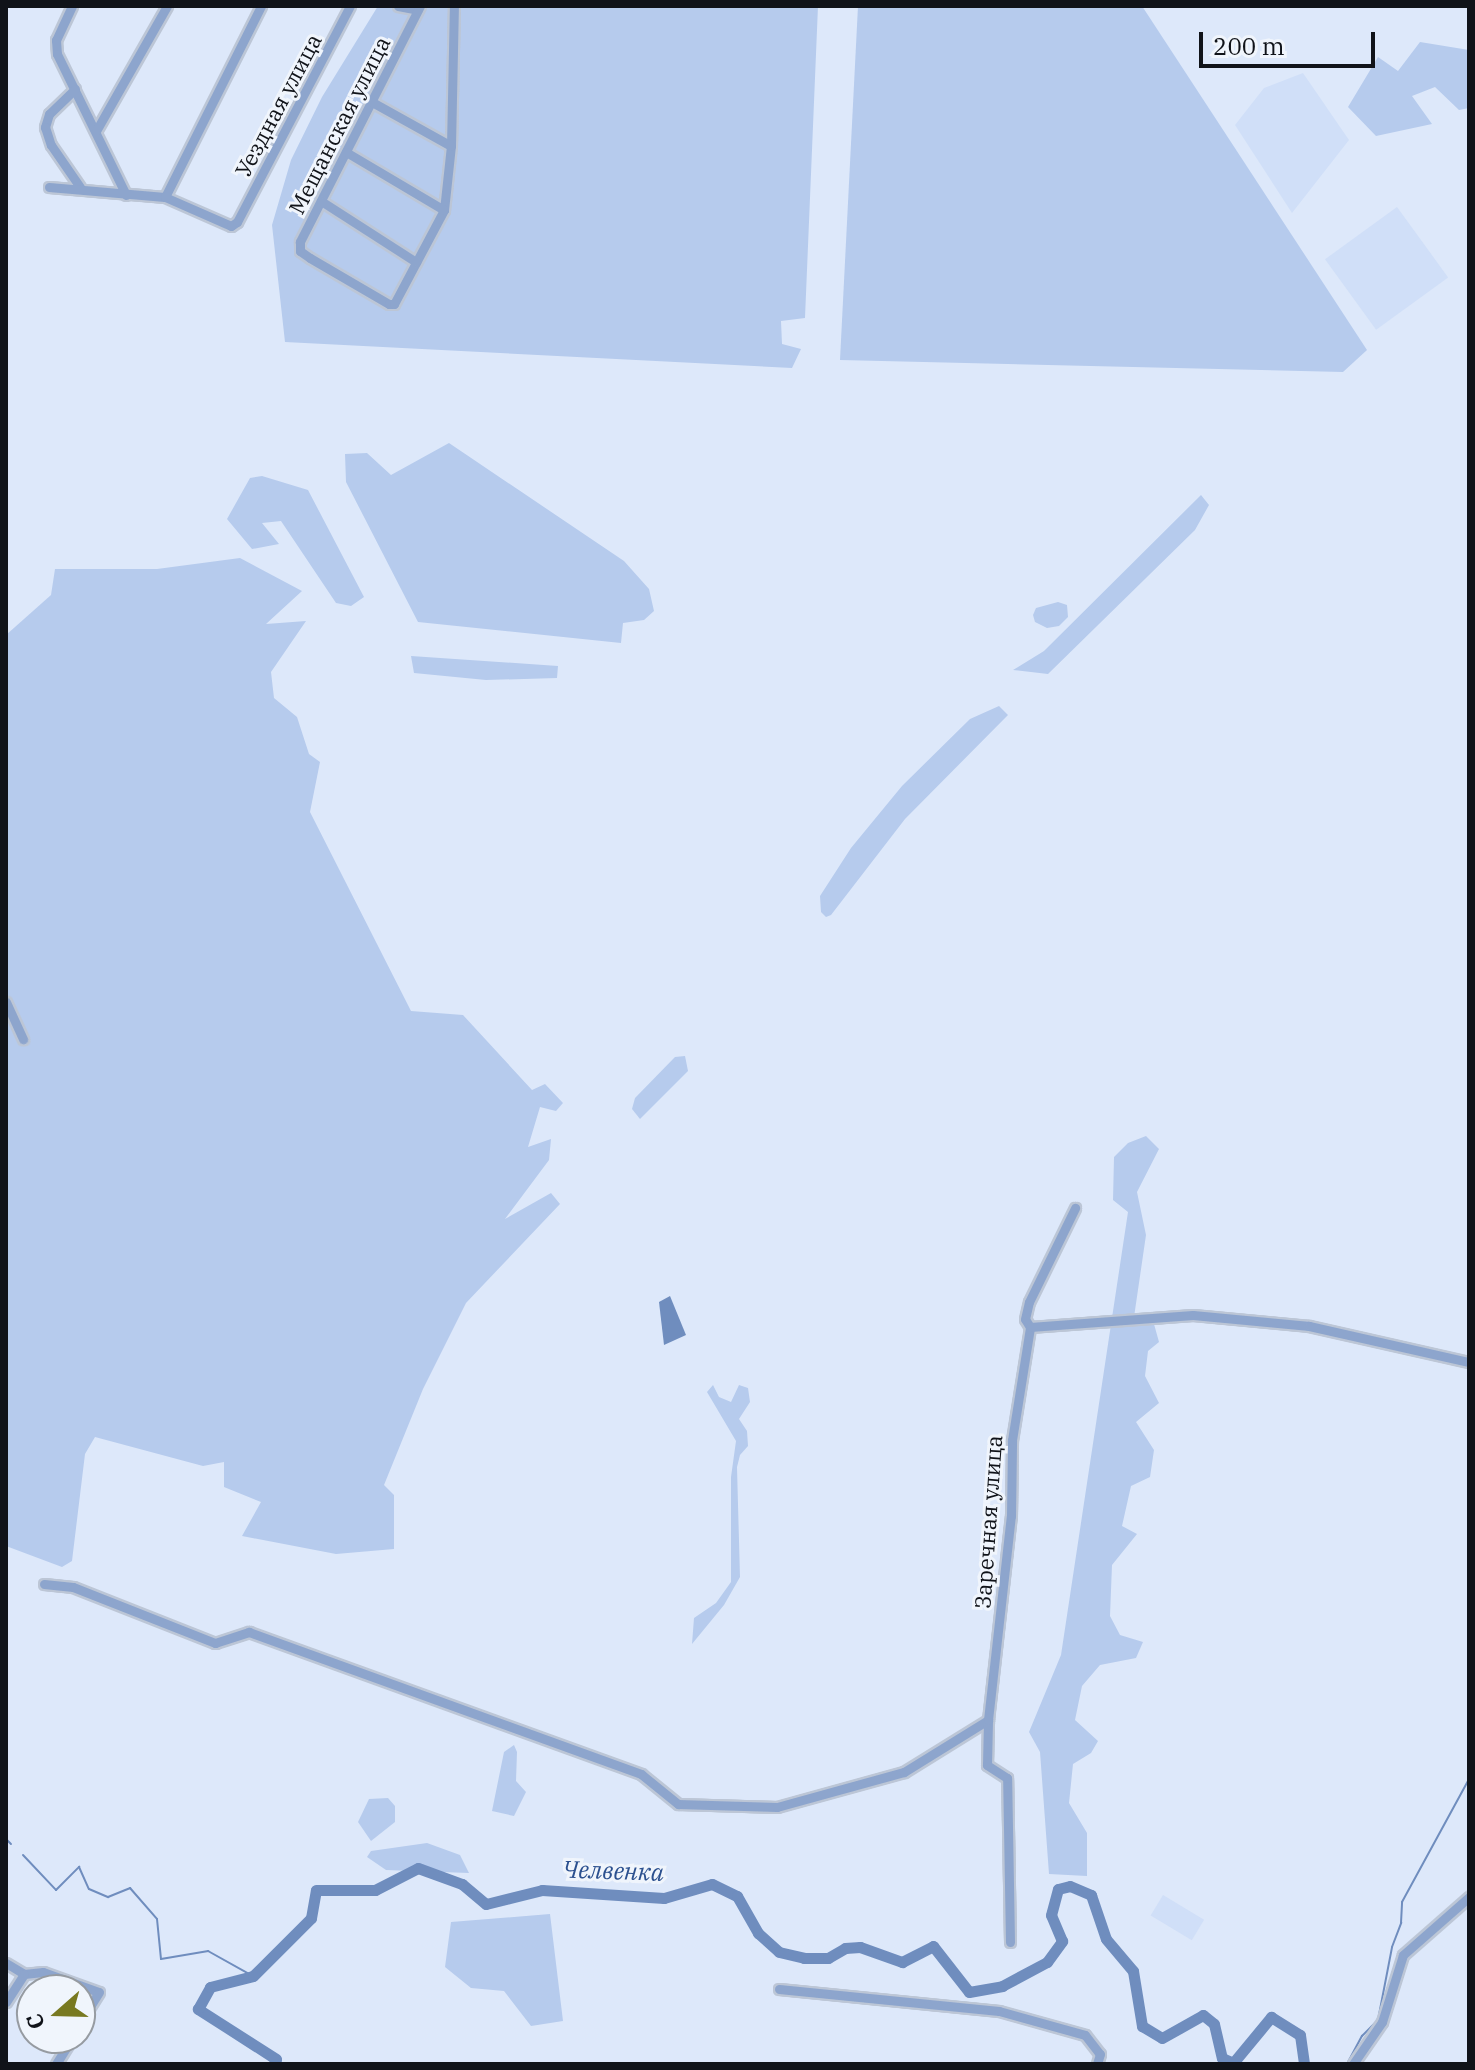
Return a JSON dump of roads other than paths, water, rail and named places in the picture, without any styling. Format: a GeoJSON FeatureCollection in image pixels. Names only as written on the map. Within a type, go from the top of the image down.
{"type":"FeatureCollection","features":[{"type":"Feature","properties":{"kind":"street"},"geometry":{"type":"LineString","coordinates":[[72,6],[56,40],[57,54],[126,195]]}},
{"type":"Feature","properties":{"kind":"street"},"geometry":{"type":"LineString","coordinates":[[96,131],[167,6]]}},
{"type":"Feature","properties":{"kind":"street"},"geometry":{"type":"LineString","coordinates":[[49,187],[80,187],[126,195],[165,197],[261,6]]}},
{"type":"Feature","properties":{"kind":"street","name":"Уездная улица"},"geometry":{"type":"LineString","coordinates":[[165,197],[231,226],[237,222],[350,6]]}},
{"type":"Feature","properties":{"kind":"street"},"geometry":{"type":"LineString","coordinates":[[398,6],[419,8]]}},
{"type":"Feature","properties":{"kind":"street"},"geometry":{"type":"LineString","coordinates":[[321,201],[416,262],[444,210],[451,146],[454,6]]}},
{"type":"Feature","properties":{"kind":"street","name":"Мещанская улица"},"geometry":{"type":"LineString","coordinates":[[416,262],[399,296],[389,304],[310,258],[300,251],[300,242],[419,8]]}},
{"type":"Feature","properties":{"kind":"street"},"geometry":{"type":"LineString","coordinates":[[75,89],[49,114],[45,127],[51,145],[80,187]]}},
{"type":"Feature","properties":{"kind":"street"},"geometry":{"type":"LineString","coordinates":[[372,102],[451,146]]}},
{"type":"Feature","properties":{"kind":"street"},"geometry":{"type":"LineString","coordinates":[[346,152],[444,210]]}},
{"type":"Feature","properties":{"kind":"street"},"geometry":{"type":"LineString","coordinates":[[6,1002],[23,1039]]}},
{"type":"Feature","properties":{"kind":"street","name":"Заречная улица"},"geometry":{"type":"LineString","coordinates":[[1010,1942],[1007,1778],[987,1765],[988,1720],[1011,1516],[1012,1440],[1030,1327],[1025,1319],[1029,1302],[1075,1208]]}},
{"type":"Feature","properties":{"kind":"street"},"geometry":{"type":"LineString","coordinates":[[1030,1327],[1104,1319],[1193,1315],[1309,1326],[1469,1362]]}},
{"type":"Feature","properties":{"kind":"street"},"geometry":{"type":"LineString","coordinates":[[44,1584],[73,1587],[149,1620],[215,1643],[249,1632],[641,1774],[678,1804],[777,1807],[904,1772],[988,1720]]}},
{"type":"Feature","properties":{"kind":"street"},"geometry":{"type":"LineString","coordinates":[[1353,2064],[1382,2022],[1403,1955],[1469,1897]]}},
{"type":"Feature","properties":{"kind":"street"},"geometry":{"type":"LineString","coordinates":[[6,1963],[24,1974],[49,1974]]}},
{"type":"Feature","properties":{"kind":"street"},"geometry":{"type":"LineString","coordinates":[[779,1989],[999,2011],[1085,2035],[1100,2054],[1097,2064]]}},
{"type":"Feature","properties":{"kind":"waterway"},"geometry":{"type":"LineString","coordinates":[[1347,2064],[1362,2036],[1378,2020],[1392,1947],[1401,1923],[1402,1902],[1469,1779]]}},
{"type":"Feature","properties":{"kind":"waterway"},"geometry":{"type":"LineString","coordinates":[[6,1839],[11,1844]]}},
{"type":"Feature","properties":{"kind":"waterway"},"geometry":{"type":"LineString","coordinates":[[23,1855],[56,1890],[79,1867],[89,1889],[108,1897],[130,1888],[157,1919],[161,1959],[208,1951],[253,1976]]}},
{"type":"Feature","properties":{"kind":"waterway","name":"Челвенка"},"geometry":{"type":"LineString","coordinates":[[274,2064],[276,2059],[198,2009],[210,1987],[253,1976],[311,1918],[316,1890],[375,1890],[418,1868],[462,1884],[486,1904],[542,1890],[664,1898],[712,1884],[737,1896],[758,1933],[779,1952],[804,1958],[828,1958],[845,1948],[860,1947],[902,1962],[933,1946],[969,1992],[1002,1986],[1047,1962],[1062,1941],[1051,1915],[1058,1889],[1070,1886],[1091,1895],[1106,1939],[1133,1971],[1142,2026],[1162,2038],[1203,2015],[1214,2024],[1222,2058],[1233,2063],[1271,2017],[1300,2035],[1304,2064]]}}]}
